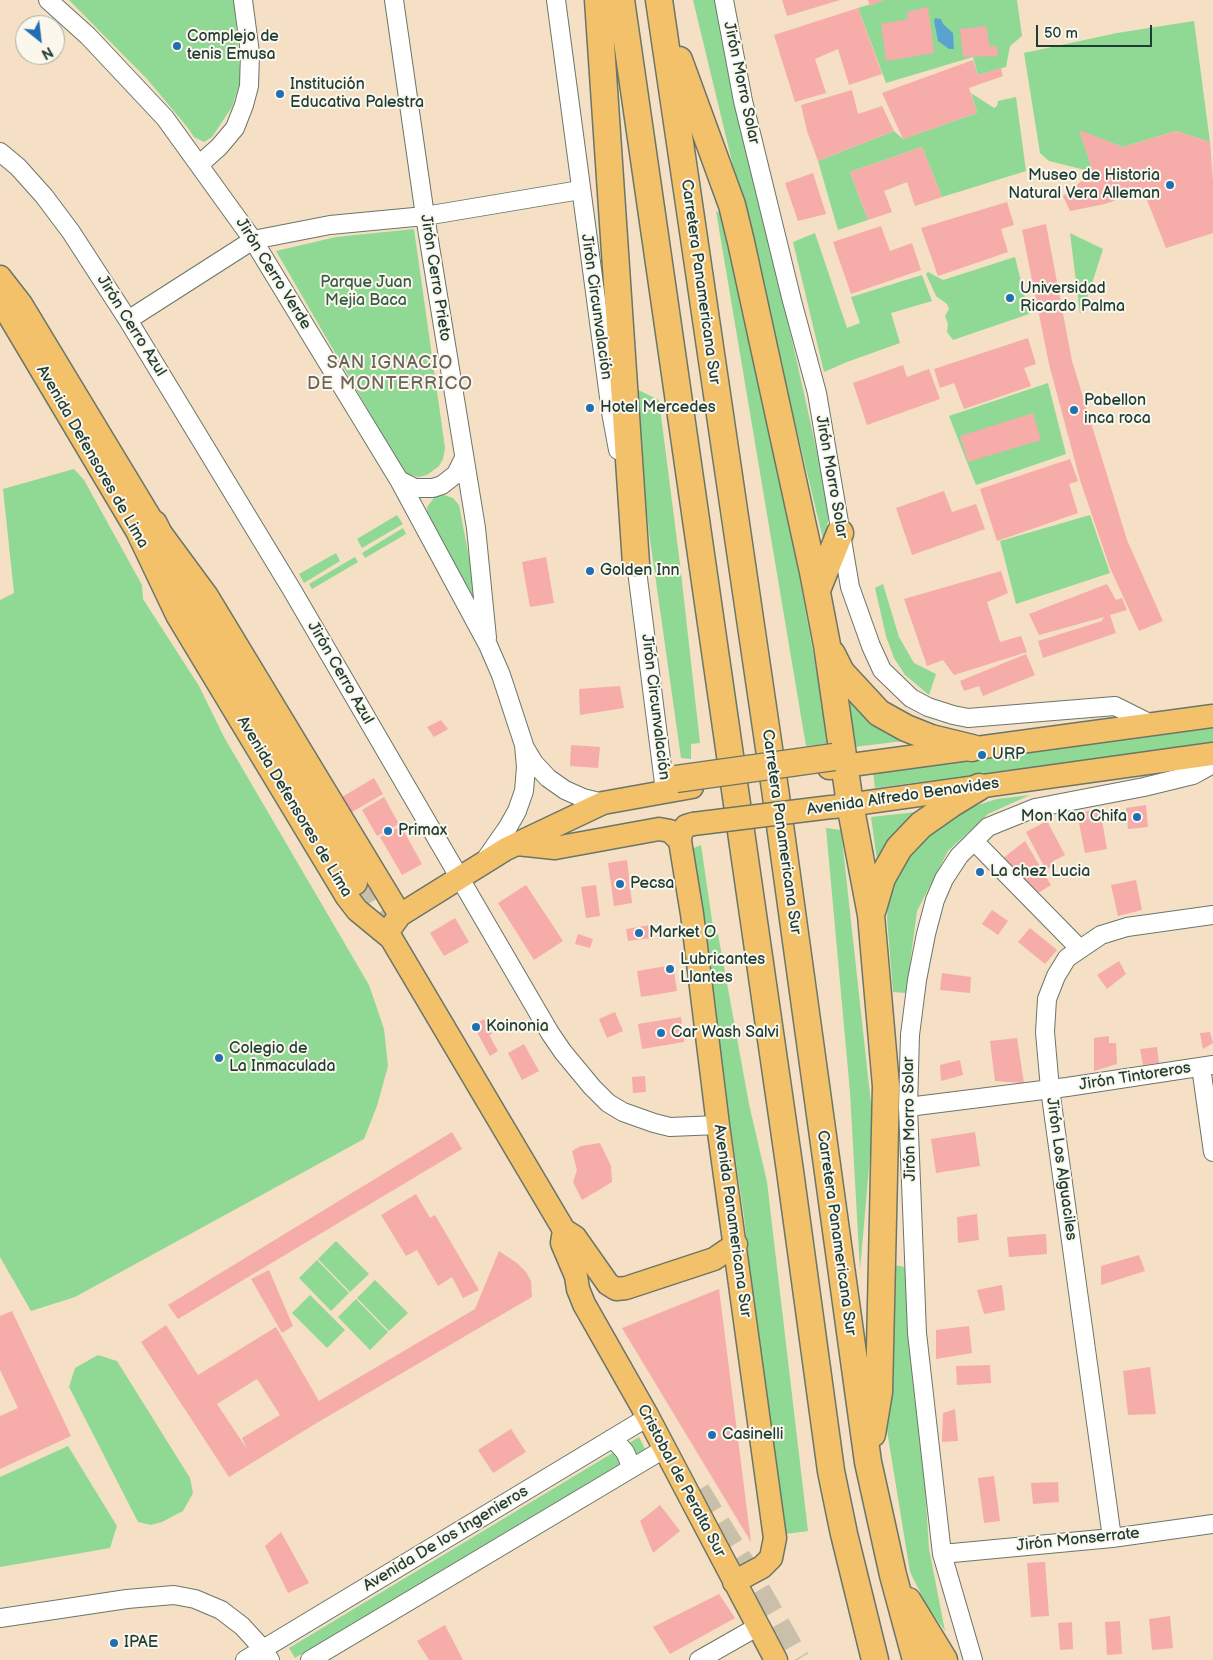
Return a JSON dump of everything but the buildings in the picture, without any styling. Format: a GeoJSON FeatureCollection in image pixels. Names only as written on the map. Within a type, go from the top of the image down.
{"type":"FeatureCollection","features":[{"type":"Feature","properties":{"kind":"highway"},"geometry":{"type":"LineString","coordinates":[[598,0],[636,564]]}},
{"type":"Feature","properties":{"kind":"highway"},"geometry":{"type":"LineString","coordinates":[[622,0],[788,1161],[830,1471],[875,1660]]}},
{"type":"Feature","properties":{"kind":"highway"},"geometry":{"type":"LineString","coordinates":[[660,6],[732,205],[817,590],[827,645],[841,805],[871,915],[886,1086],[879,1392],[868,1462]]}},
{"type":"Feature","properties":{"kind":"highway","name":"Carretera Panamericana Sur"},"geometry":{"type":"LineString","coordinates":[[660,6],[775,789],[868,1462],[893,1575],[916,1660]]}},
{"type":"Feature","properties":{"kind":"highway"},"geometry":{"type":"LineString","coordinates":[[154,524],[192,603],[354,882]]}},
{"type":"Feature","properties":{"kind":"highway"},"geometry":{"type":"LineString","coordinates":[[817,590],[840,533]]}},
{"type":"Feature","properties":{"kind":"highway"},"geometry":{"type":"LineString","coordinates":[[827,645],[842,672],[879,714],[930,738],[972,748]]}},
{"type":"Feature","properties":{"kind":"highway"},"geometry":{"type":"LineString","coordinates":[[670,786],[837,762]]}},
{"type":"Feature","properties":{"kind":"highway"},"geometry":{"type":"LineString","coordinates":[[871,915],[882,878],[899,848],[922,825],[950,804],[979,787]]}},
{"type":"Feature","properties":{"kind":"highway"},"geometry":{"type":"LineString","coordinates":[[893,1575],[944,1660]]}},
{"type":"Feature","properties":{"kind":"main road","name":"Avenida Defensores de Lima"},"geometry":{"type":"LineString","coordinates":[[0,277],[21,304],[154,524],[207,596],[400,915]]}},
{"type":"Feature","properties":{"kind":"main road","name":"Avenida Defensores de Lima"},"geometry":{"type":"LineString","coordinates":[[0,304],[13,322],[137,531],[177,615],[347,897],[358,910],[391,938],[564,1230],[562,1243],[576,1276],[578,1289],[584,1304]]}},
{"type":"Feature","properties":{"kind":"main road"},"geometry":{"type":"LineString","coordinates":[[837,762],[972,748],[1213,716]]}},
{"type":"Feature","properties":{"kind":"main road","name":"Avenida Alfredo Benavides"},"geometry":{"type":"LineString","coordinates":[[686,832],[841,805],[1213,754]]}},
{"type":"Feature","properties":{"kind":"main road"},"geometry":{"type":"LineString","coordinates":[[391,938],[392,924],[400,915],[517,844],[603,803],[670,786]]}},
{"type":"Feature","properties":{"kind":"main road"},"geometry":{"type":"LineString","coordinates":[[621,836],[632,815],[670,786]]}},
{"type":"Feature","properties":{"kind":"main road"},"geometry":{"type":"LineString","coordinates":[[517,844],[555,848],[659,829],[670,832],[686,832]]}},
{"type":"Feature","properties":{"kind":"main road","name":"Avenida Panamericana Sur"},"geometry":{"type":"LineString","coordinates":[[686,832],[692,914],[718,1125],[736,1244],[775,1538],[771,1558],[762,1567],[734,1582]]}},
{"type":"Feature","properties":{"kind":"main road"},"geometry":{"type":"LineString","coordinates":[[564,1230],[576,1237],[608,1284],[616,1289],[626,1288],[714,1259],[736,1244]]}},
{"type":"Feature","properties":{"kind":"main road","name":"Cristobal de Peralta Sur"},"geometry":{"type":"LineString","coordinates":[[584,1304],[648,1417],[776,1660]]}},
{"type":"Feature","properties":{"kind":"street","name":"Jirón Cerro Verde"},"geometry":{"type":"LineString","coordinates":[[48,0],[88,36],[166,118],[253,240],[398,480],[488,645],[501,675],[524,745],[534,763],[548,778],[565,790],[603,803]]}},
{"type":"Feature","properties":{"kind":"street"},"geometry":{"type":"LineString","coordinates":[[200,164],[235,128],[249,86],[250,53],[242,0]]}},
{"type":"Feature","properties":{"kind":"street","name":"Jirón Cerro Prieto"},"geometry":{"type":"LineString","coordinates":[[394,0],[425,216],[476,528],[488,645]]}},
{"type":"Feature","properties":{"kind":"street","name":"Jirón Circunvalación"},"geometry":{"type":"LineString","coordinates":[[556,0],[611,412],[670,786]]}},
{"type":"Feature","properties":{"kind":"street","name":"Jirón Morro Solar"},"geometry":{"type":"LineString","coordinates":[[724,0],[743,101],[792,301],[817,393],[850,587],[871,646],[882,670],[911,698],[928,707],[953,715],[968,718],[1115,706],[1151,724]]}},
{"type":"Feature","properties":{"kind":"street","name":"Jirón Cerro Azul"},"geometry":{"type":"LineString","coordinates":[[0,152],[18,167],[44,196],[71,232],[128,320],[292,590],[550,1033],[578,1070],[608,1103],[623,1112],[670,1127],[718,1125]]}},
{"type":"Feature","properties":{"kind":"street"},"geometry":{"type":"LineString","coordinates":[[128,320],[253,240],[330,225],[425,216],[580,190]]}},
{"type":"Feature","properties":{"kind":"street"},"geometry":{"type":"LineString","coordinates":[[398,480],[415,488],[434,488],[442,485],[456,474],[464,458]]}},
{"type":"Feature","properties":{"kind":"street","name":"Jirón Cerro Verde"},"geometry":{"type":"LineString","coordinates":[[482,864],[517,811],[524,791],[526,767],[524,745]]}},
{"type":"Feature","properties":{"kind":"street","name":"Jirón Morro Solar"},"geometry":{"type":"LineString","coordinates":[[973,1660],[942,1554],[917,1333],[908,1107],[910,1035],[917,980],[935,900],[944,879],[959,856],[988,827],[1035,808],[1144,787],[1193,775],[1213,764]]}},
{"type":"Feature","properties":{"kind":"street"},"geometry":{"type":"LineString","coordinates":[[974,841],[1079,948]]}},
{"type":"Feature","properties":{"kind":"street","name":"Jirón Los Alguaciles"},"geometry":{"type":"LineString","coordinates":[[1112,1538],[1050,1089],[1045,1032],[1047,999],[1056,976],[1067,958],[1101,934],[1127,927],[1213,915]]}},
{"type":"Feature","properties":{"kind":"street"},"geometry":{"type":"LineString","coordinates":[[1207,1066],[1213,1152]]}},
{"type":"Feature","properties":{"kind":"street","name":"Jirón Tintoreros"},"geometry":{"type":"LineString","coordinates":[[908,1107],[1207,1066]]}},
{"type":"Feature","properties":{"kind":"street","name":"Avenida De los Ingenieros"},"geometry":{"type":"LineString","coordinates":[[245,1660],[266,1654],[648,1417]]}},
{"type":"Feature","properties":{"kind":"street"},"geometry":{"type":"LineString","coordinates":[[611,1439],[625,1452],[629,1461],[629,1470]]}},
{"type":"Feature","properties":{"kind":"street"},"geometry":{"type":"LineString","coordinates":[[310,1660],[664,1449]]}},
{"type":"Feature","properties":{"kind":"street","name":"Jirón Monserrate"},"geometry":{"type":"LineString","coordinates":[[942,1554],[1112,1538],[1213,1524]]}},
{"type":"Feature","properties":{"kind":"street"},"geometry":{"type":"LineString","coordinates":[[0,1618],[127,1599],[174,1595],[195,1599],[220,1610],[242,1626],[266,1654]]}},
{"type":"Feature","properties":{"kind":"street"},"geometry":{"type":"LineString","coordinates":[[699,1660],[757,1626]]}},
{"type":"Feature","properties":{"kind":"green space","name":"Complejo de tenis Emusa"},"geometry":{"type":"Polygon","coordinates":[[[69,0],[234,0],[241,79],[232,107],[212,137],[204,142],[194,137],[147,79],[69,0]]]}},
{"type":"Feature","properties":{"kind":"green space"},"geometry":{"type":"Polygon","coordinates":[[[693,0],[716,0],[830,510],[824,543],[693,0]]]}},
{"type":"Feature","properties":{"kind":"green space"},"geometry":{"type":"Polygon","coordinates":[[[884,0],[1017,0],[1022,36],[1010,46],[1006,67],[978,75],[973,57],[886,83],[858,8],[884,0]]]}},
{"type":"Feature","properties":{"kind":"green space"},"geometry":{"type":"Polygon","coordinates":[[[1194,21],[1210,142],[1176,131],[1123,147],[1080,131],[1093,172],[1049,161],[1040,153],[1024,53],[1117,33],[1194,21]]]}},
{"type":"Feature","properties":{"kind":"green space"},"geometry":{"type":"Polygon","coordinates":[[[971,93],[994,108],[997,106],[998,101],[1016,97],[1026,171],[942,197],[922,147],[850,172],[868,220],[838,230],[818,161],[894,131],[903,139],[977,113],[971,93]]]}},
{"type":"Feature","properties":{"kind":"green space"},"geometry":{"type":"Polygon","coordinates":[[[716,211],[724,216],[789,521],[830,744],[806,746],[716,211]]]}},
{"type":"Feature","properties":{"kind":"green space","name":"Parque Juan Mejia Baca"},"geometry":{"type":"Polygon","coordinates":[[[414,229],[445,448],[443,459],[439,466],[427,475],[419,477],[408,474],[403,470],[276,251],[336,237],[414,229]]]}},
{"type":"Feature","properties":{"kind":"green space"},"geometry":{"type":"Polygon","coordinates":[[[815,233],[847,328],[860,323],[851,297],[922,275],[932,301],[891,313],[900,343],[824,372],[793,242],[815,233]]]}},
{"type":"Feature","properties":{"kind":"green space"},"geometry":{"type":"Polygon","coordinates":[[[1070,233],[1103,249],[1080,314],[1070,233]]]}},
{"type":"Feature","properties":{"kind":"green space"},"geometry":{"type":"Polygon","coordinates":[[[1015,257],[1029,314],[953,340],[947,332],[948,324],[945,316],[949,309],[947,304],[936,296],[926,274],[928,272],[943,280],[1015,257]]]}},
{"type":"Feature","properties":{"kind":"green space"},"geometry":{"type":"Polygon","coordinates":[[[1048,383],[1066,454],[976,485],[949,416],[1048,383]]]}},
{"type":"Feature","properties":{"kind":"green space"},"geometry":{"type":"Polygon","coordinates":[[[634,388],[659,400],[700,743],[691,744],[691,759],[681,758],[649,532],[634,388]]]}},
{"type":"Feature","properties":{"kind":"green space"},"geometry":{"type":"Polygon","coordinates":[[[74,469],[84,480],[142,585],[143,599],[199,686],[224,737],[369,985],[384,1029],[388,1066],[377,1106],[364,1139],[75,1297],[31,1311],[0,1257],[0,600],[14,593],[3,489],[74,469]]]}},
{"type":"Feature","properties":{"kind":"green space"},"geometry":{"type":"Polygon","coordinates":[[[439,495],[453,498],[459,505],[478,605],[428,518],[427,507],[439,495]]]}},
{"type":"Feature","properties":{"kind":"green space"},"geometry":{"type":"Polygon","coordinates":[[[397,515],[403,524],[362,548],[357,539],[397,515]]]}},
{"type":"Feature","properties":{"kind":"green space"},"geometry":{"type":"Polygon","coordinates":[[[1090,515],[1110,573],[1016,604],[1000,541],[1090,515]]]}},
{"type":"Feature","properties":{"kind":"green space"},"geometry":{"type":"Polygon","coordinates":[[[403,528],[406,534],[365,558],[362,553],[403,528]]]}},
{"type":"Feature","properties":{"kind":"green space"},"geometry":{"type":"Polygon","coordinates":[[[336,553],[340,561],[304,583],[299,574],[336,553]]]}},
{"type":"Feature","properties":{"kind":"green space"},"geometry":{"type":"Polygon","coordinates":[[[355,557],[358,562],[312,589],[309,584],[355,557]]]}},
{"type":"Feature","properties":{"kind":"green space"},"geometry":{"type":"Polygon","coordinates":[[[883,584],[899,637],[914,663],[936,674],[929,695],[905,675],[894,658],[886,636],[875,588],[883,584]]]}},
{"type":"Feature","properties":{"kind":"green space"},"geometry":{"type":"Polygon","coordinates":[[[845,689],[912,740],[854,747],[845,689]]]}},
{"type":"Feature","properties":{"kind":"green space"},"geometry":{"type":"Polygon","coordinates":[[[1213,725],[1213,743],[875,788],[873,772],[1213,725]]]}},
{"type":"Feature","properties":{"kind":"green space"},"geometry":{"type":"Polygon","coordinates":[[[1030,795],[988,814],[948,851],[917,911],[906,993],[893,992],[887,918],[890,880],[922,841],[959,811],[997,799],[1030,795]]]}},
{"type":"Feature","properties":{"kind":"green space"},"geometry":{"type":"Polygon","coordinates":[[[934,810],[878,867],[871,817],[934,810]]]}},
{"type":"Feature","properties":{"kind":"green space"},"geometry":{"type":"Polygon","coordinates":[[[826,828],[841,830],[873,1122],[860,1270],[850,1092],[826,828]]]}},
{"type":"Feature","properties":{"kind":"green space"},"geometry":{"type":"Polygon","coordinates":[[[701,845],[714,934],[718,934],[749,1104],[767,1182],[808,1531],[785,1534],[767,1428],[744,1216],[689,850],[701,845]]]}},
{"type":"Feature","properties":{"kind":"green space"},"geometry":{"type":"Polygon","coordinates":[[[336,1241],[369,1274],[350,1292],[318,1259],[336,1241]]]}},
{"type":"Feature","properties":{"kind":"green space"},"geometry":{"type":"Polygon","coordinates":[[[317,1260],[349,1293],[331,1311],[299,1278],[317,1260]]]}},
{"type":"Feature","properties":{"kind":"green space"},"geometry":{"type":"Polygon","coordinates":[[[888,1264],[911,1268],[929,1549],[945,1631],[927,1606],[910,1572],[884,1412],[888,1264]]]}},
{"type":"Feature","properties":{"kind":"green space"},"geometry":{"type":"Polygon","coordinates":[[[375,1280],[408,1313],[389,1331],[357,1298],[375,1280]]]}},
{"type":"Feature","properties":{"kind":"green space"},"geometry":{"type":"Polygon","coordinates":[[[310,1295],[345,1330],[327,1348],[292,1313],[310,1295]]]}},
{"type":"Feature","properties":{"kind":"green space"},"geometry":{"type":"Polygon","coordinates":[[[356,1299],[388,1332],[370,1350],[338,1317],[356,1299]]]}},
{"type":"Feature","properties":{"kind":"green space"},"geometry":{"type":"Polygon","coordinates":[[[98,1355],[117,1361],[190,1478],[193,1493],[183,1511],[162,1522],[151,1525],[138,1522],[69,1387],[75,1368],[98,1355]]]}},
{"type":"Feature","properties":{"kind":"green space"},"geometry":{"type":"Polygon","coordinates":[[[639,1437],[645,1449],[295,1658],[289,1648],[639,1437]]]}},
{"type":"Feature","properties":{"kind":"green space"},"geometry":{"type":"Polygon","coordinates":[[[68,1446],[117,1526],[110,1548],[0,1567],[0,1477],[68,1446]]]}},
{"type":"Feature","properties":{"kind":"water"},"geometry":{"type":"Polygon","coordinates":[[[935,18],[941,19],[943,24],[953,33],[954,49],[949,49],[938,41],[935,18]]]}},
{"type":"Feature","properties":{"kind":"tunnel"},"geometry":{"type":"LineString","coordinates":[[354,882],[385,934]]}},
{"type":"Feature","properties":{"kind":"tunnel"},"geometry":{"type":"LineString","coordinates":[[697,1491],[748,1574],[797,1660]]}},
{"type":"Feature","properties":{"kind":"place","name":"Complejo de tenis Emusa"},"geometry":{"type":"Point","coordinates":[177,46]}},
{"type":"Feature","properties":{"kind":"place","name":"Institución Educativa Palestra"},"geometry":{"type":"Point","coordinates":[280,94]}},
{"type":"Feature","properties":{"kind":"place","name":"Museo de Historia Natural Vera Alleman"},"geometry":{"type":"Point","coordinates":[1170,185]}},
{"type":"Feature","properties":{"kind":"place","name":"Universidad Ricardo Palma"},"geometry":{"type":"Point","coordinates":[1010,298]}},
{"type":"Feature","properties":{"kind":"place","name":"Hotel Mercedes"},"geometry":{"type":"Point","coordinates":[590,408]}},
{"type":"Feature","properties":{"kind":"place","name":"Pabellon inca roca"},"geometry":{"type":"Point","coordinates":[1074,410]}},
{"type":"Feature","properties":{"kind":"place","name":"Golden Inn"},"geometry":{"type":"Point","coordinates":[590,571]}},
{"type":"Feature","properties":{"kind":"place","name":"URP"},"geometry":{"type":"Point","coordinates":[982,755]}},
{"type":"Feature","properties":{"kind":"place","name":"Mon Kao Chifa"},"geometry":{"type":"Point","coordinates":[1137,817]}},
{"type":"Feature","properties":{"kind":"place","name":"Primax"},"geometry":{"type":"Point","coordinates":[388,831]}},
{"type":"Feature","properties":{"kind":"place","name":"La chez Lucia"},"geometry":{"type":"Point","coordinates":[980,872]}},
{"type":"Feature","properties":{"kind":"place","name":"Pecsa"},"geometry":{"type":"Point","coordinates":[620,884]}},
{"type":"Feature","properties":{"kind":"place","name":"Market O"},"geometry":{"type":"Point","coordinates":[639,933]}},
{"type":"Feature","properties":{"kind":"place","name":"Lubricantes Llantes"},"geometry":{"type":"Point","coordinates":[670,969]}},
{"type":"Feature","properties":{"kind":"place","name":"Koinonia"},"geometry":{"type":"Point","coordinates":[476,1027]}},
{"type":"Feature","properties":{"kind":"place","name":"Car Wash Salvi"},"geometry":{"type":"Point","coordinates":[661,1033]}},
{"type":"Feature","properties":{"kind":"place","name":"Colegio de La Inmaculada"},"geometry":{"type":"Point","coordinates":[219,1058]}},
{"type":"Feature","properties":{"kind":"place","name":"Casinelli"},"geometry":{"type":"Point","coordinates":[712,1435]}},
{"type":"Feature","properties":{"kind":"place","name":"IPAE"},"geometry":{"type":"Point","coordinates":[114,1643]}},
{"type":"Feature","properties":{"kind":"district","name":"SAN IGNACIO DE MONTERRICO"},"geometry":{"type":"Point","coordinates":[390,373]}}]}
